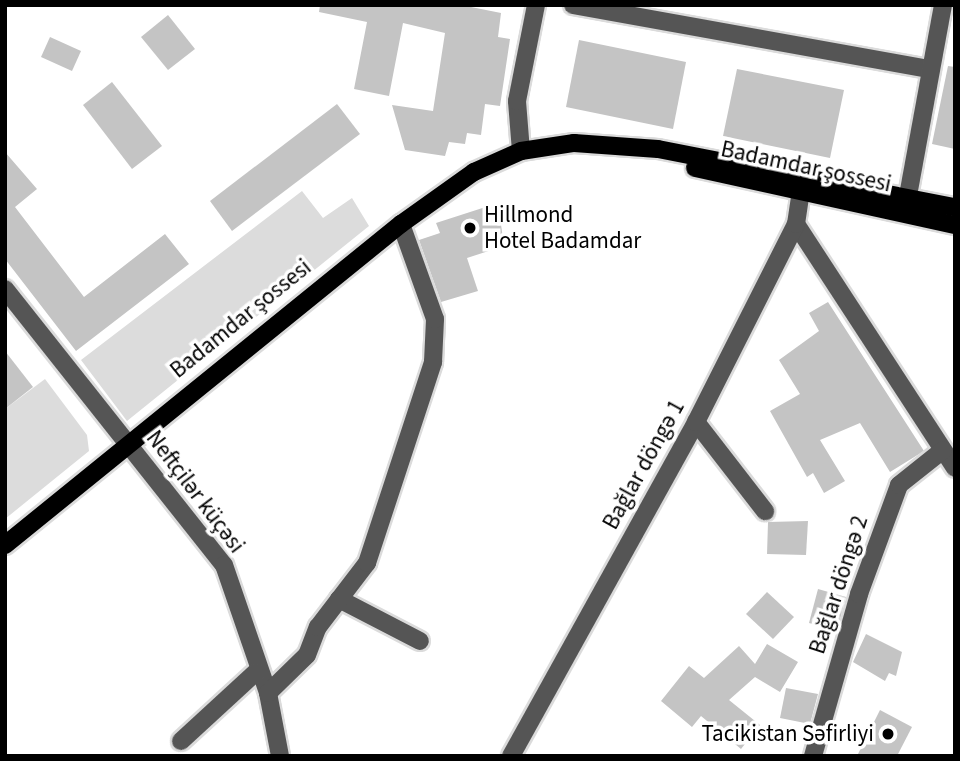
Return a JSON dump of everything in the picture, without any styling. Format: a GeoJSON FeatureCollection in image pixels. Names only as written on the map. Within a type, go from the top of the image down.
{"type":"FeatureCollection","features":[{"type":"Feature","properties":{"kind":"main road","name":"Badamdar şossesi"},"geometry":{"type":"LineString","coordinates":[[5,545],[128,442],[401,224],[474,173],[522,151],[658,159],[906,206],[955,225]]}},
{"type":"Feature","properties":{"kind":"main road","name":"Badamdar şossesi"},"geometry":{"type":"LineString","coordinates":[[906,206],[955,207]]}},
{"type":"Feature","properties":{"kind":"street"},"geometry":{"type":"LineString","coordinates":[[522,151],[517,102],[536,5]]}},
{"type":"Feature","properties":{"kind":"street"},"geometry":{"type":"LineString","coordinates":[[573,5],[610,8],[930,69]]}},
{"type":"Feature","properties":{"kind":"street"},"geometry":{"type":"LineString","coordinates":[[906,206],[943,5]]}},
{"type":"Feature","properties":{"kind":"street","name":"Bağlar döngə 1"},"geometry":{"type":"LineString","coordinates":[[511,756],[696,422],[796,224],[801,184]]}},
{"type":"Feature","properties":{"kind":"street"},"geometry":{"type":"LineString","coordinates":[[268,693],[307,655],[339,599],[367,563],[433,362],[435,320],[401,224]]}},
{"type":"Feature","properties":{"kind":"street"},"geometry":{"type":"LineString","coordinates":[[796,224],[955,468]]}},
{"type":"Feature","properties":{"kind":"street","name":"Neftçilər küçəsi"},"geometry":{"type":"LineString","coordinates":[[5,289],[224,565],[256,672],[268,693],[280,756]]}},
{"type":"Feature","properties":{"kind":"street"},"geometry":{"type":"LineString","coordinates":[[696,422],[765,511]]}},
{"type":"Feature","properties":{"kind":"street","name":"Bağlar döngə 2"},"geometry":{"type":"LineString","coordinates":[[813,756],[859,594],[898,485],[943,450]]}},
{"type":"Feature","properties":{"kind":"street"},"geometry":{"type":"LineString","coordinates":[[339,599],[420,641]]}},
{"type":"Feature","properties":{"kind":"street"},"geometry":{"type":"LineString","coordinates":[[181,741],[256,672]]}},
{"type":"Feature","properties":{"kind":"shaded area"},"geometry":{"type":"Polygon","coordinates":[[[302,191],[323,218],[352,198],[369,226],[127,421],[81,360],[302,191]]]}},
{"type":"Feature","properties":{"kind":"shaded area"},"geometry":{"type":"Polygon","coordinates":[[[45,379],[87,435],[89,451],[5,519],[5,409],[45,379]]]}},
{"type":"Feature","properties":{"kind":"building"},"geometry":{"type":"Polygon","coordinates":[[[320,5],[461,5],[501,13],[498,37],[510,39],[500,106],[485,104],[481,135],[467,133],[465,144],[449,142],[445,156],[405,150],[392,105],[433,111],[445,33],[403,23],[389,96],[354,89],[367,22],[319,12],[320,5]]]}},
{"type":"Feature","properties":{"kind":"building"},"geometry":{"type":"Polygon","coordinates":[[[168,15],[195,49],[168,70],[141,37],[168,15]]]}},
{"type":"Feature","properties":{"kind":"building"},"geometry":{"type":"Polygon","coordinates":[[[50,37],[81,51],[72,71],[41,57],[50,37]]]}},
{"type":"Feature","properties":{"kind":"building"},"geometry":{"type":"Polygon","coordinates":[[[579,40],[686,62],[673,129],[566,107],[579,40]]]}},
{"type":"Feature","properties":{"kind":"building"},"geometry":{"type":"Polygon","coordinates":[[[948,66],[955,67],[955,149],[932,144],[948,66]]]}},
{"type":"Feature","properties":{"kind":"building"},"geometry":{"type":"Polygon","coordinates":[[[737,69],[844,90],[830,158],[723,136],[737,69]]]}},
{"type":"Feature","properties":{"kind":"building"},"geometry":{"type":"Polygon","coordinates":[[[112,82],[162,146],[132,169],[83,105],[112,82]]]}},
{"type":"Feature","properties":{"kind":"building"},"geometry":{"type":"Polygon","coordinates":[[[337,104],[360,134],[232,231],[210,201],[337,104]]]}},
{"type":"Feature","properties":{"kind":"building"},"geometry":{"type":"Polygon","coordinates":[[[5,152],[37,189],[15,207],[84,297],[165,234],[189,264],[76,351],[5,259],[5,152]]]}},
{"type":"Feature","properties":{"kind":"building"},"geometry":{"type":"Polygon","coordinates":[[[498,203],[504,246],[467,258],[478,291],[441,302],[419,240],[440,233],[436,223],[498,203]]]}},
{"type":"Feature","properties":{"kind":"building"},"geometry":{"type":"Polygon","coordinates":[[[828,302],[924,451],[890,472],[860,423],[820,440],[845,481],[824,493],[813,473],[807,477],[770,411],[800,394],[779,360],[819,331],[809,313],[828,302]]]}},
{"type":"Feature","properties":{"kind":"building"},"geometry":{"type":"Polygon","coordinates":[[[5,351],[33,387],[5,409],[5,351]]]}},
{"type":"Feature","properties":{"kind":"building"},"geometry":{"type":"Polygon","coordinates":[[[808,521],[806,555],[767,554],[768,522],[808,521]]]}},
{"type":"Feature","properties":{"kind":"building"},"geometry":{"type":"Polygon","coordinates":[[[818,589],[846,597],[837,631],[809,623],[818,589]]]}},
{"type":"Feature","properties":{"kind":"building"},"geometry":{"type":"Polygon","coordinates":[[[767,592],[794,617],[773,639],[746,614],[767,592]]]}},
{"type":"Feature","properties":{"kind":"building"},"geometry":{"type":"Polygon","coordinates":[[[866,634],[902,652],[896,676],[889,673],[885,681],[853,662],[866,634]]]}},
{"type":"Feature","properties":{"kind":"building"},"geometry":{"type":"Polygon","coordinates":[[[767,644],[798,662],[780,692],[755,677],[729,700],[760,725],[741,749],[701,716],[692,727],[661,701],[689,666],[704,678],[739,646],[755,664],[767,644]]]}},
{"type":"Feature","properties":{"kind":"building"},"geometry":{"type":"Polygon","coordinates":[[[786,688],[818,694],[810,724],[780,718],[786,688]]]}},
{"type":"Feature","properties":{"kind":"building","name":"Tacikistan Səfirliyi"},"geometry":{"type":"Polygon","coordinates":[[[880,710],[912,727],[897,756],[857,756],[880,710]]]}},
{"type":"Feature","properties":{"kind":"place","name":"Hillmond Hotel Badamdar"},"geometry":{"type":"Point","coordinates":[470,228]}},
{"type":"Feature","properties":{"kind":"place","name":"Tacikistan Səfirliyi"},"geometry":{"type":"Point","coordinates":[888,734]}}]}
